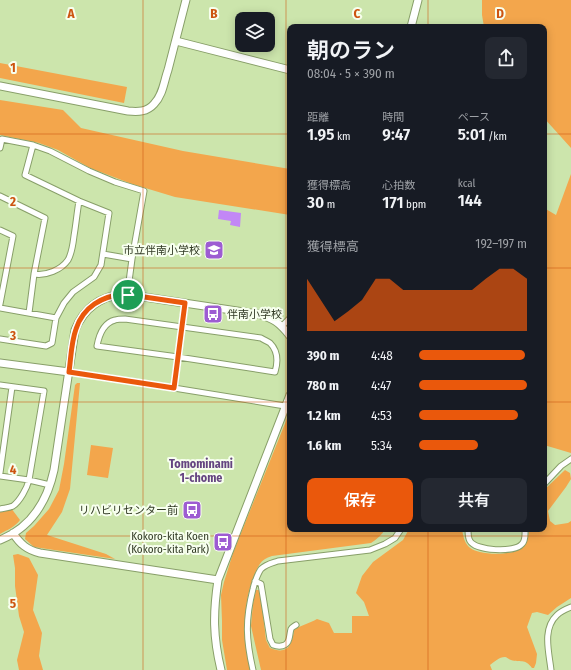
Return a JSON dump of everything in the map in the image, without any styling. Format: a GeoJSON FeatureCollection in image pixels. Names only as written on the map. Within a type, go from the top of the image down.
{"type":"FeatureCollection","features":[{"type":"Feature","properties":{"kind":"street"},"geometry":{"type":"LineString","coordinates":[[0,86],[128,111],[138,112],[146,110],[154,105],[160,96],[186,0]]}},
{"type":"Feature","properties":{"kind":"street"},"geometry":{"type":"LineString","coordinates":[[412,24],[418,0]]}},
{"type":"Feature","properties":{"kind":"street"},"geometry":{"type":"LineString","coordinates":[[176,41],[287,69]]}},
{"type":"Feature","properties":{"kind":"street"},"geometry":{"type":"LineString","coordinates":[[0,148],[2,139],[33,145],[50,151],[89,171],[115,182],[144,191],[132,259],[128,295]]}},
{"type":"Feature","properties":{"kind":"street"},"geometry":{"type":"LineString","coordinates":[[0,339],[46,346],[52,343],[56,318],[64,303],[73,292],[94,277],[101,265],[103,254],[109,213],[79,201],[25,175],[33,145]]}},
{"type":"Feature","properties":{"kind":"street"},"geometry":{"type":"LineString","coordinates":[[0,196],[45,218],[34,274],[29,313]]}},
{"type":"Feature","properties":{"kind":"street"},"geometry":{"type":"LineString","coordinates":[[34,274],[40,275],[52,272],[62,267],[68,260],[71,252],[79,201]]}},
{"type":"Feature","properties":{"kind":"street"},"geometry":{"type":"LineString","coordinates":[[0,230],[13,236],[0,304]]}},
{"type":"Feature","properties":{"kind":"street"},"geometry":{"type":"LineString","coordinates":[[103,254],[132,259]]}},
{"type":"Feature","properties":{"kind":"street"},"geometry":{"type":"LineString","coordinates":[[0,540],[23,526],[44,501],[54,470],[75,330],[86,312],[91,307],[103,299],[117,295],[128,295],[258,314],[272,319],[282,326],[287,332]]}},
{"type":"Feature","properties":{"kind":"street"},"geometry":{"type":"LineString","coordinates":[[174,388],[185,303]]}},
{"type":"Feature","properties":{"kind":"street"},"geometry":{"type":"LineString","coordinates":[[0,308],[56,318]]}},
{"type":"Feature","properties":{"kind":"street"},"geometry":{"type":"LineString","coordinates":[[125,319],[261,338],[270,344],[276,354],[277,366],[275,372],[178,357],[97,346],[99,336],[105,326],[114,320],[125,319]]}},
{"type":"Feature","properties":{"kind":"street"},"geometry":{"type":"LineString","coordinates":[[282,326],[287,321]]}},
{"type":"Feature","properties":{"kind":"street"},"geometry":{"type":"LineString","coordinates":[[0,363],[69,372],[285,406]]}},
{"type":"Feature","properties":{"kind":"street"},"geometry":{"type":"LineString","coordinates":[[0,385],[44,392],[29,480],[26,488],[13,506],[0,509]]}},
{"type":"Feature","properties":{"kind":"street"},"geometry":{"type":"LineString","coordinates":[[12,387],[0,475],[50,485]]}},
{"type":"Feature","properties":{"kind":"street"},"geometry":{"type":"LineString","coordinates":[[221,670],[214,628],[214,611],[218,580],[287,402]]}},
{"type":"Feature","properties":{"kind":"street"},"geometry":{"type":"LineString","coordinates":[[547,481],[561,466],[571,459]]}},
{"type":"Feature","properties":{"kind":"street"},"geometry":{"type":"LineString","coordinates":[[253,670],[249,653],[247,630],[248,606],[255,581],[261,569],[268,564],[278,561],[370,550],[385,544],[394,538],[399,532]]}},
{"type":"Feature","properties":{"kind":"street"},"geometry":{"type":"LineString","coordinates":[[468,532],[469,541],[476,546],[484,549],[509,550],[517,548],[522,544],[526,536],[526,532]]}},
{"type":"Feature","properties":{"kind":"street"},"geometry":{"type":"LineString","coordinates":[[13,533],[20,543],[29,550],[40,553],[218,580]]}},
{"type":"Feature","properties":{"kind":"street"},"geometry":{"type":"LineString","coordinates":[[255,581],[261,584],[270,639],[273,645],[281,646],[287,643],[289,640],[290,631],[296,625]]}},
{"type":"Feature","properties":{"kind":"street"},"geometry":{"type":"LineString","coordinates":[[551,670],[548,638],[549,628],[557,615],[571,606]]}},
{"type":"Feature","properties":{"kind":"shaded area"},"geometry":{"type":"Polygon","coordinates":[[[482,0],[571,0],[571,148],[547,121],[547,24],[484,24],[482,0]]]}},
{"type":"Feature","properties":{"kind":"shaded area"},"geometry":{"type":"Polygon","coordinates":[[[0,63],[127,87],[124,103],[0,78],[0,63]]]}},
{"type":"Feature","properties":{"kind":"shaded area"},"geometry":{"type":"Polygon","coordinates":[[[0,100],[63,110],[81,128],[183,151],[287,168],[287,215],[175,197],[132,184],[90,168],[58,150],[39,143],[0,135],[0,100]]]}},
{"type":"Feature","properties":{"kind":"shaded area"},"geometry":{"type":"Polygon","coordinates":[[[571,174],[571,453],[547,446],[547,210],[556,215],[571,174]]]}},
{"type":"Feature","properties":{"kind":"shaded area"},"geometry":{"type":"Polygon","coordinates":[[[219,210],[241,213],[240,227],[230,225],[231,221],[218,219],[219,210]]]}},
{"type":"Feature","properties":{"kind":"shaded area"},"geometry":{"type":"Polygon","coordinates":[[[80,383],[70,489],[62,512],[47,535],[106,554],[115,559],[34,547],[25,539],[26,533],[49,509],[59,490],[75,385],[80,383]]]}},
{"type":"Feature","properties":{"kind":"shaded area"},"geometry":{"type":"Polygon","coordinates":[[[287,418],[287,532],[383,532],[371,543],[272,556],[260,564],[249,590],[245,624],[251,670],[227,670],[222,640],[221,595],[233,553],[287,418]]]}},
{"type":"Feature","properties":{"kind":"shaded area"},"geometry":{"type":"Polygon","coordinates":[[[91,445],[113,448],[108,478],[87,475],[91,445]]]}},
{"type":"Feature","properties":{"kind":"shaded area"},"geometry":{"type":"Polygon","coordinates":[[[565,470],[570,473],[571,479],[548,511],[550,521],[555,525],[568,523],[571,521],[571,598],[548,615],[537,612],[532,613],[527,627],[537,654],[534,668],[525,662],[514,661],[503,657],[490,665],[492,670],[261,670],[251,626],[256,590],[259,590],[261,596],[266,640],[270,648],[285,650],[292,641],[294,630],[317,619],[329,623],[334,633],[352,633],[352,616],[369,616],[364,602],[356,593],[362,576],[373,562],[403,540],[407,532],[463,532],[466,543],[474,550],[496,554],[512,552],[523,547],[526,543],[529,532],[547,532],[547,487],[565,470]]]}},
{"type":"Feature","properties":{"kind":"shaded area"},"geometry":{"type":"Polygon","coordinates":[[[11,508],[20,520],[0,534],[0,511],[11,508]]]}},
{"type":"Feature","properties":{"kind":"shaded area"},"geometry":{"type":"Polygon","coordinates":[[[18,554],[29,558],[38,575],[33,610],[42,633],[39,656],[43,670],[19,670],[17,660],[24,632],[19,616],[15,586],[13,555],[18,554]]]}},
{"type":"Feature","properties":{"kind":"place","name":"市立伴南小学校"},"geometry":{"type":"Point","coordinates":[214,250]}},
{"type":"Feature","properties":{"kind":"place","name":"伴南小学校"},"geometry":{"type":"Point","coordinates":[213,314]}},
{"type":"Feature","properties":{"kind":"place","name":"リハビリセンター前"},"geometry":{"type":"Point","coordinates":[192,510]}},
{"type":"Feature","properties":{"kind":"place","name":"Kokoro-kita Koen (Kokoro-kita Park)"},"geometry":{"type":"Point","coordinates":[223,542]}},
{"type":"Feature","properties":{"kind":"district","name":"Tomominami 1-chome"},"geometry":{"type":"Point","coordinates":[201,471]}},
{"type":"Feature","properties":{"kind":"route"},"geometry":{"type":"LineString","coordinates":[[124,294],[128,295],[185,303],[174,388],[69,372],[75,330],[82,317],[91,307],[103,299],[110,296],[124,294]]}}]}
